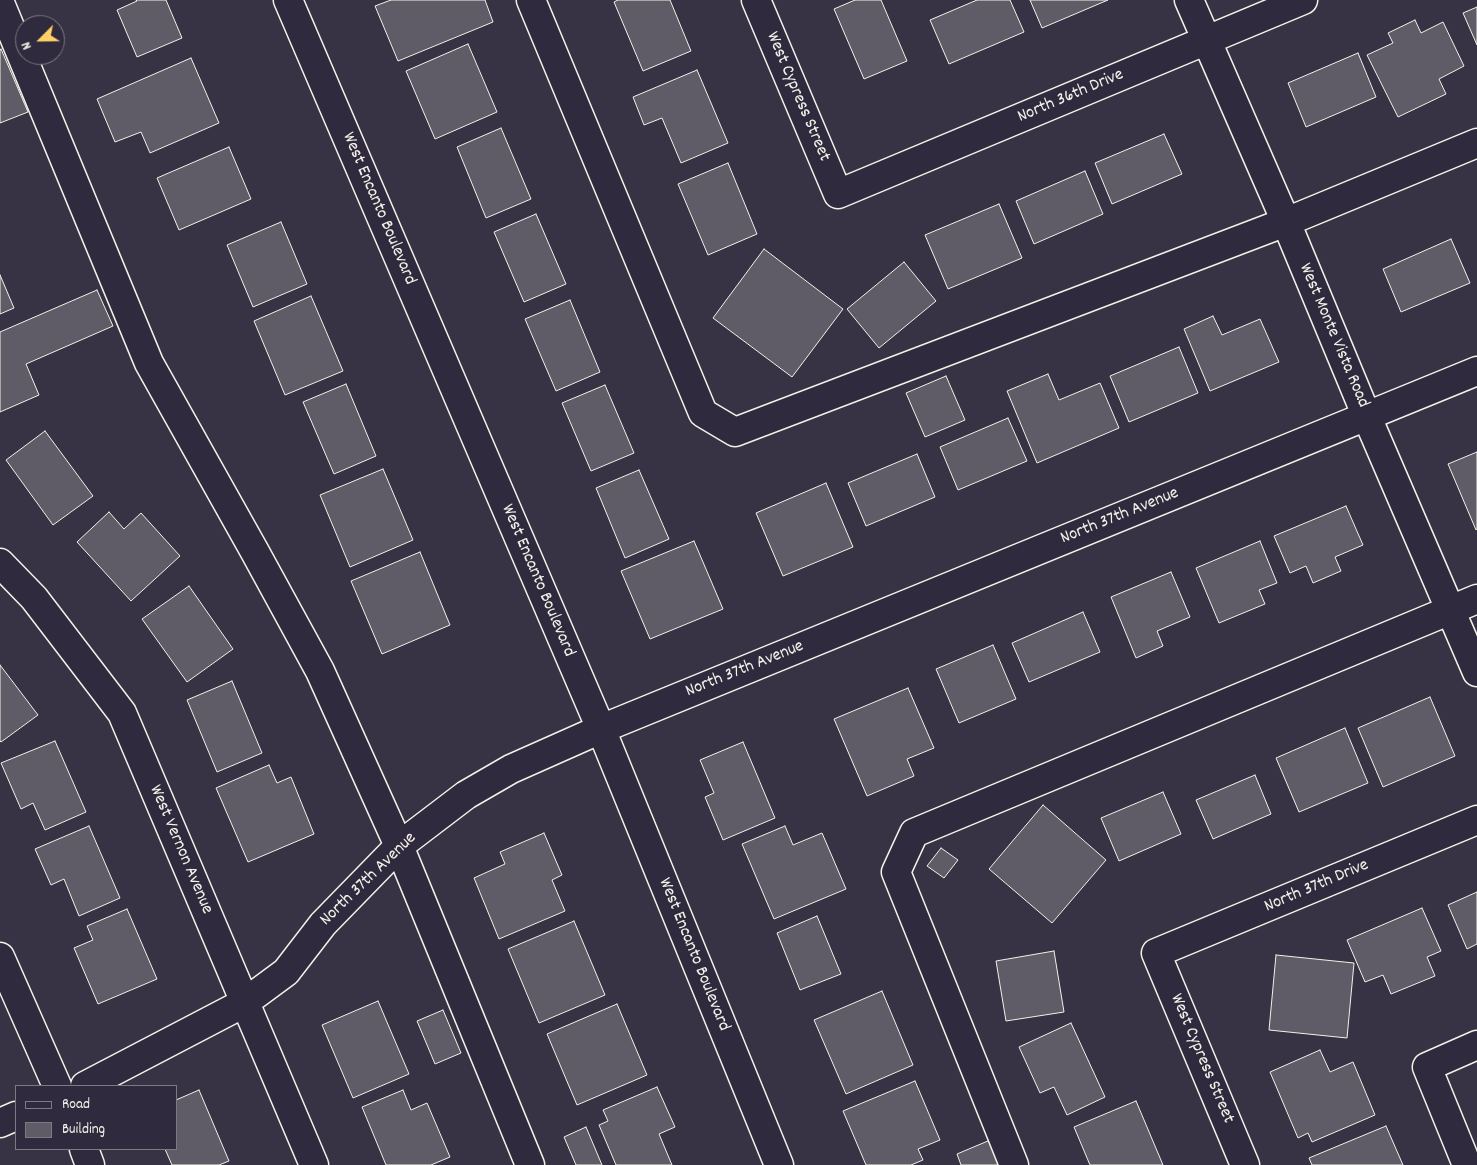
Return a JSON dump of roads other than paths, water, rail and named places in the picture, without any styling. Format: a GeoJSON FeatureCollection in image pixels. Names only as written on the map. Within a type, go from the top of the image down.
{"type":"FeatureCollection","features":[{"type":"Feature","properties":{"kind":"street","name":"West Encanto Boulevard"},"geometry":{"type":"LineString","coordinates":[[288,0],[601,729],[779,1165]]}},
{"type":"Feature","properties":{"kind":"street"},"geometry":{"type":"LineString","coordinates":[[531,0],[703,413],[735,432],[1286,222],[1477,143]]}},
{"type":"Feature","properties":{"kind":"street","name":"West Cypress Street"},"geometry":{"type":"LineString","coordinates":[[756,0],[838,194]]}},
{"type":"Feature","properties":{"kind":"street","name":"West Monte Vista Road"},"geometry":{"type":"LineString","coordinates":[[1189,0],[1286,222],[1367,417],[1477,672]]}},
{"type":"Feature","properties":{"kind":"street","name":"North 36th Drive"},"geometry":{"type":"LineString","coordinates":[[838,194],[1303,0]]}},
{"type":"Feature","properties":{"kind":"street"},"geometry":{"type":"LineString","coordinates":[[0,3],[149,363],[320,671],[399,846],[530,1165]]}},
{"type":"Feature","properties":{"kind":"street","name":"North 37th Avenue"},"geometry":{"type":"LineString","coordinates":[[87,1085],[244,1003],[286,972],[323,924],[399,846],[466,795],[512,769],[601,729],[1477,371]]}},
{"type":"Feature","properties":{"kind":"street","name":"West Vernon Avenue"},"geometry":{"type":"LineString","coordinates":[[0,563],[34,598],[122,713],[314,1165]]}},
{"type":"Feature","properties":{"kind":"street"},"geometry":{"type":"LineString","coordinates":[[1014,1165],[896,872],[914,833],[1477,599]]}},
{"type":"Feature","properties":{"kind":"street","name":"North 37th Drive"},"geometry":{"type":"LineString","coordinates":[[1156,953],[1477,820]]}},
{"type":"Feature","properties":{"kind":"street","name":"West Cypress Street"},"geometry":{"type":"LineString","coordinates":[[1156,953],[1245,1165]]}},
{"type":"Feature","properties":{"kind":"street"},"geometry":{"type":"LineString","coordinates":[[0,957],[57,1085]]}},
{"type":"Feature","properties":{"kind":"street"},"geometry":{"type":"LineString","coordinates":[[1468,1165],[1427,1067],[1477,1045]]}},
{"type":"Feature","properties":{"kind":"street"},"geometry":{"type":"LineString","coordinates":[[0,1123],[15,1116]]}},
{"type":"Feature","properties":{"kind":"street"},"geometry":{"type":"LineString","coordinates":[[84,1150],[90,1165]]}}]}
